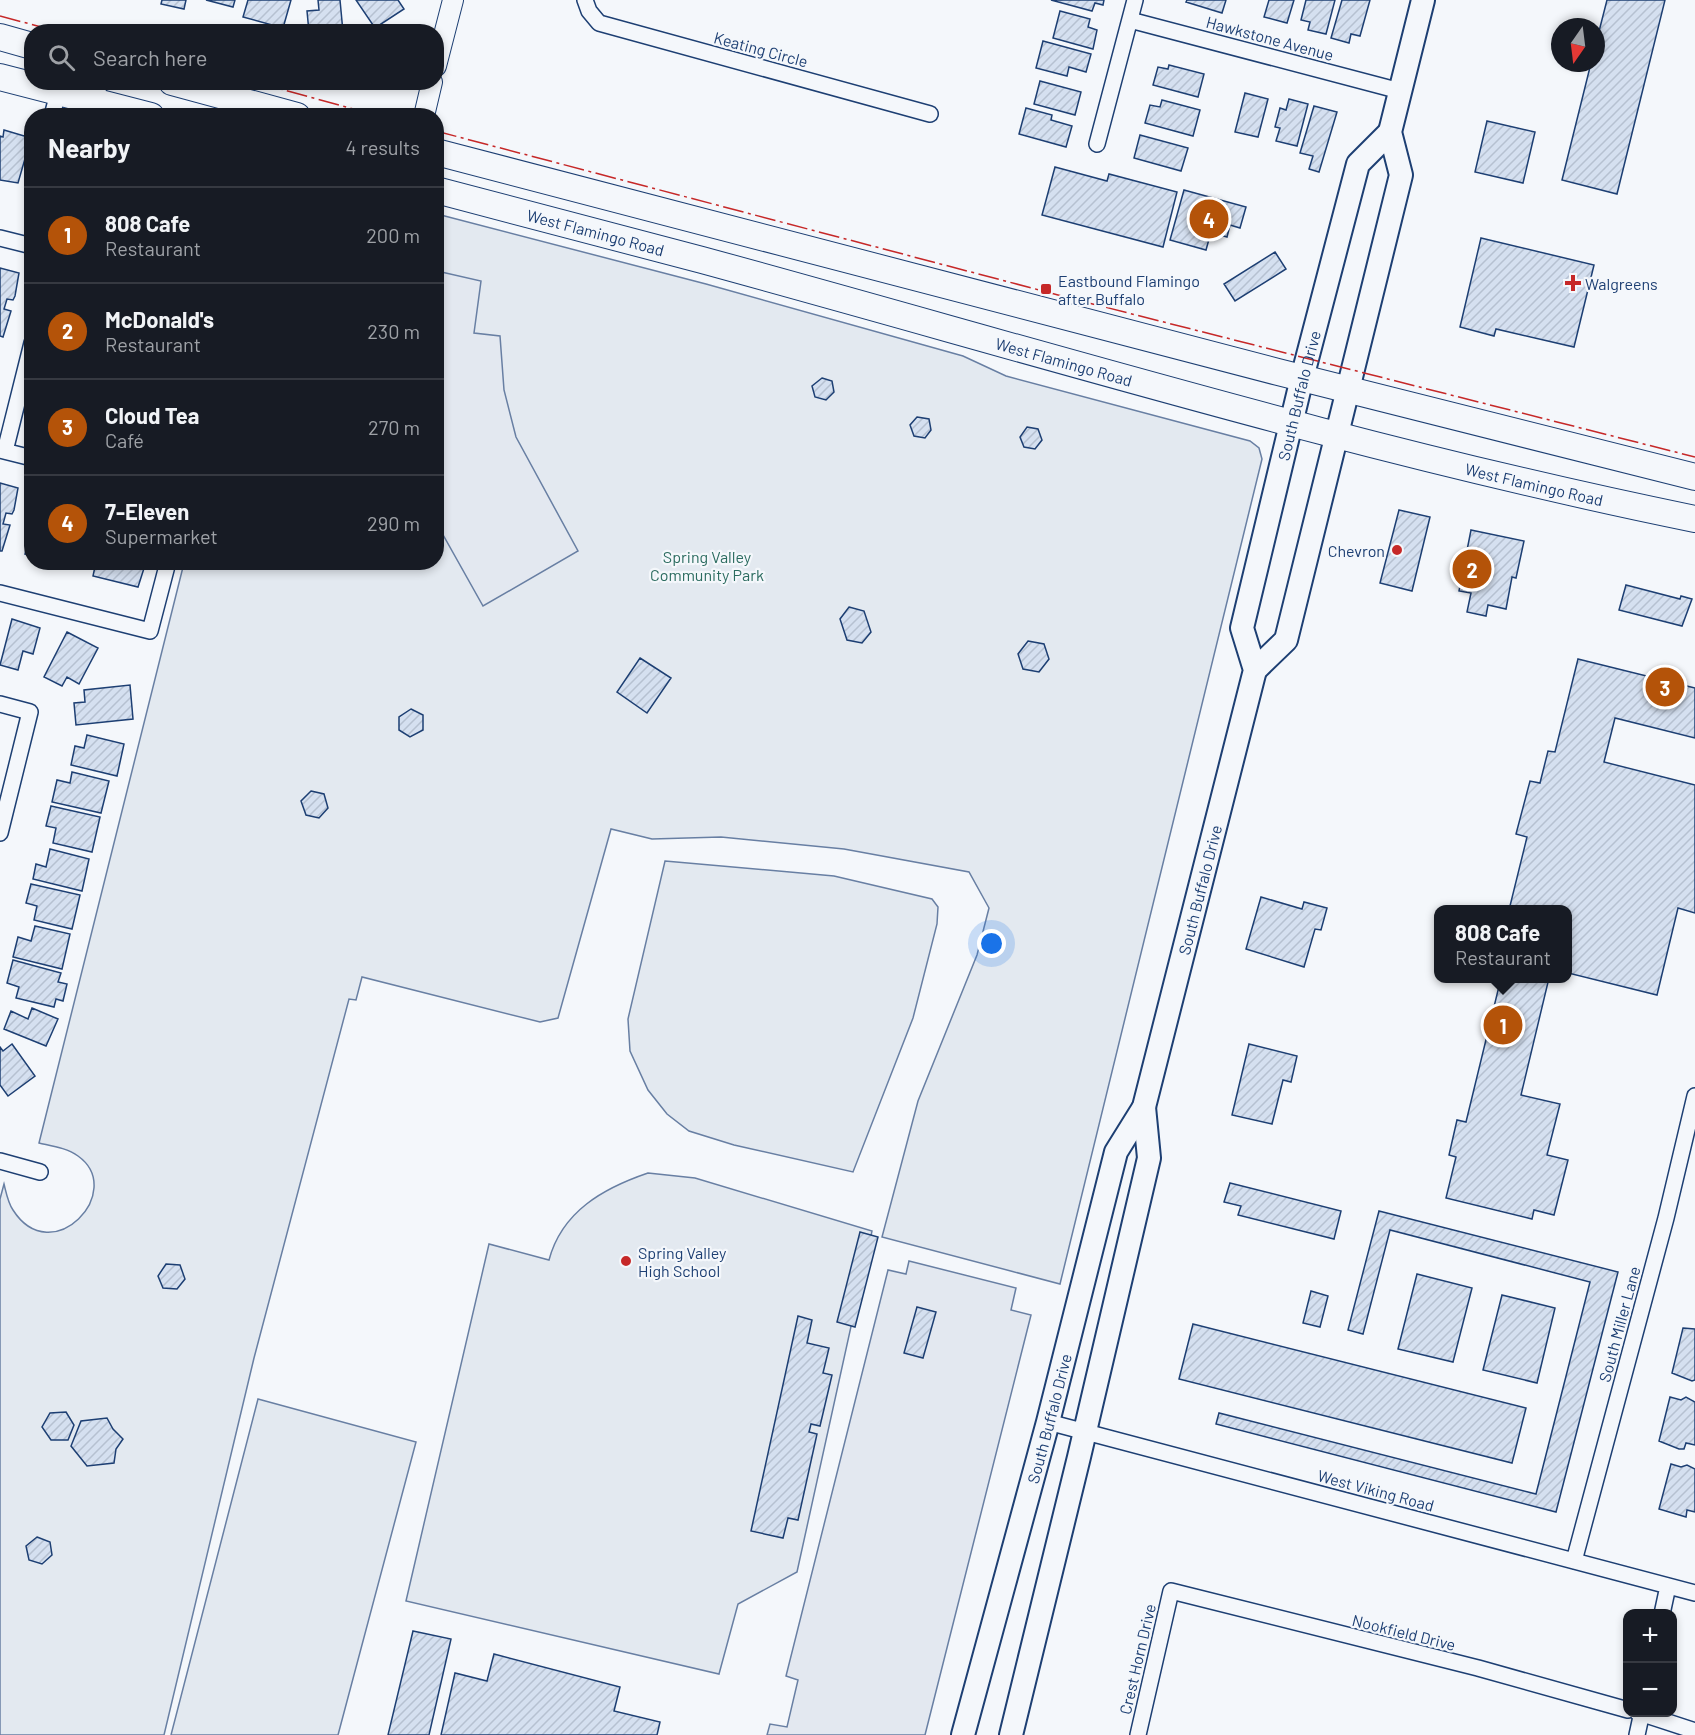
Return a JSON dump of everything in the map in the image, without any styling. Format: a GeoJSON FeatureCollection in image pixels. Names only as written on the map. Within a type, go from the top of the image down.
{"type":"FeatureCollection","features":[{"type":"Feature","properties":{"kind":"main road"},"geometry":{"type":"LineString","coordinates":[[1255,670],[1286,640],[1335,433],[1401,175],[1390,132],[1423,0]]}},
{"type":"Feature","properties":{"kind":"main road"},"geometry":{"type":"LineString","coordinates":[[0,38],[24,44]]}},
{"type":"Feature","properties":{"kind":"main road"},"geometry":{"type":"LineString","coordinates":[[0,77],[24,85]]}},
{"type":"Feature","properties":{"kind":"main road"},"geometry":{"type":"LineString","coordinates":[[37,90],[57,97],[96,100],[123,108]]}},
{"type":"Feature","properties":{"kind":"main road"},"geometry":{"type":"LineString","coordinates":[[201,90],[268,108]]}},
{"type":"Feature","properties":{"kind":"main road","name":"South Buffalo Drive"},"geometry":{"type":"LineString","coordinates":[[963,1735],[1048,1422],[1116,1152],[1144,1107],[1255,670],[1242,628],[1302,378],[1358,164],[1390,132]]}},
{"type":"Feature","properties":{"kind":"main road"},"geometry":{"type":"LineString","coordinates":[[444,154],[1302,378],[1695,477]]}},
{"type":"Feature","properties":{"kind":"main road","name":"West Flamingo Road"},"geometry":{"type":"LineString","coordinates":[[444,192],[691,257],[984,340],[1291,422],[1578,494],[1695,519]]}},
{"type":"Feature","properties":{"kind":"main road","name":"South Buffalo Drive"},"geometry":{"type":"LineString","coordinates":[[1011,1735],[1149,1158],[1144,1107]]}},
{"type":"Feature","properties":{"kind":"street"},"geometry":{"type":"LineString","coordinates":[[444,35],[453,0]]}},
{"type":"Feature","properties":{"kind":"street"},"geometry":{"type":"LineString","coordinates":[[1097,144],[1135,0]]}},
{"type":"Feature","properties":{"kind":"street","name":"Keating Circle"},"geometry":{"type":"LineString","coordinates":[[587,5],[599,23],[930,114]]}},
{"type":"Feature","properties":{"kind":"street","name":"Hawkstone Avenue"},"geometry":{"type":"LineString","coordinates":[[1130,20],[1400,91]]}},
{"type":"Feature","properties":{"kind":"street"},"geometry":{"type":"LineString","coordinates":[[426,108],[430,90]]}},
{"type":"Feature","properties":{"kind":"street"},"geometry":{"type":"LineString","coordinates":[[0,238],[24,244]]}},
{"type":"Feature","properties":{"kind":"street"},"geometry":{"type":"LineString","coordinates":[[24,372],[2,450],[24,456]]}},
{"type":"Feature","properties":{"kind":"street"},"geometry":{"type":"LineString","coordinates":[[0,593],[150,631],[166,570]]}},
{"type":"Feature","properties":{"kind":"street"},"geometry":{"type":"LineString","coordinates":[[0,704],[30,712],[0,833]]}},
{"type":"Feature","properties":{"kind":"street","name":"South Miller Lane"},"geometry":{"type":"LineString","coordinates":[[1574,1561],[1666,1218],[1695,1096]]}},
{"type":"Feature","properties":{"kind":"street"},"geometry":{"type":"LineString","coordinates":[[0,1161],[40,1172]]}},
{"type":"Feature","properties":{"kind":"street","name":"West Viking Road"},"geometry":{"type":"LineString","coordinates":[[1048,1422],[1695,1593]]}},
{"type":"Feature","properties":{"kind":"street"},"geometry":{"type":"LineString","coordinates":[[1663,1609],[1668,1586]]}},
{"type":"Feature","properties":{"kind":"street","name":"Nookfield Drive"},"geometry":{"type":"LineString","coordinates":[[1171,1591],[1478,1668],[1623,1708]]}},
{"type":"Feature","properties":{"kind":"street","name":"Crest Horn Drive"},"geometry":{"type":"LineString","coordinates":[[1138,1735],[1171,1591]]}},
{"type":"Feature","properties":{"kind":"street"},"geometry":{"type":"LineString","coordinates":[[1637,1717],[1637,1735]]}},
{"type":"Feature","properties":{"kind":"street","name":"Nookfield Drive"},"geometry":{"type":"LineString","coordinates":[[1652,1717],[1695,1731]]}},
{"type":"Feature","properties":{"kind":"green space","name":"Spring Valley Community Park"},"geometry":{"type":"Polygon","coordinates":[[[444,216],[706,284],[963,356],[1006,376],[1250,441],[1259,448],[1262,459],[1060,1284],[882,1237],[918,1101],[977,955],[989,908],[969,872],[844,849],[721,837],[652,839],[611,829],[558,1018],[540,1022],[362,977],[356,1000],[349,999],[254,1358],[164,1735],[0,1735],[0,1199],[4,1184],[13,1210],[29,1227],[46,1232],[64,1229],[78,1219],[89,1205],[94,1188],[91,1171],[78,1156],[39,1143],[182,570],[444,570],[444,216]]]}},
{"type":"Feature","properties":{"kind":"green space"},"geometry":{"type":"Polygon","coordinates":[[[665,861],[834,876],[932,899],[938,907],[937,924],[913,1018],[853,1172],[734,1145],[689,1131],[667,1114],[648,1090],[630,1051],[628,1019],[665,861]]]}},
{"type":"Feature","properties":{"kind":"green space"},"geometry":{"type":"Polygon","coordinates":[[[648,1173],[695,1178],[872,1231],[797,1572],[738,1604],[719,1674],[406,1601],[489,1244],[549,1260],[555,1243],[574,1215],[601,1194],[648,1173]]]}},
{"type":"Feature","properties":{"kind":"green space"},"geometry":{"type":"Polygon","coordinates":[[[258,1399],[416,1442],[338,1735],[171,1735],[258,1399]]]}},
{"type":"Feature","properties":{"kind":"shaded area"},"geometry":{"type":"Polygon","coordinates":[[[444,273],[481,281],[474,333],[500,336],[504,390],[516,437],[578,551],[483,606],[444,536],[444,273]]]}},
{"type":"Feature","properties":{"kind":"shaded area"},"geometry":{"type":"Polygon","coordinates":[[[909,1261],[1016,1288],[1011,1310],[1031,1315],[925,1735],[767,1735],[770,1724],[787,1727],[798,1680],[786,1676],[888,1270],[906,1274],[909,1261]]]}},
{"type":"Feature","properties":{"kind":"building"},"geometry":{"type":"Polygon","coordinates":[[[162,0],[186,0],[184,9],[161,4],[162,0]]]}},
{"type":"Feature","properties":{"kind":"building"},"geometry":{"type":"Polygon","coordinates":[[[206,0],[235,0],[233,7],[206,0]]]}},
{"type":"Feature","properties":{"kind":"building"},"geometry":{"type":"Polygon","coordinates":[[[248,0],[291,0],[284,24],[268,24],[243,17],[248,0]]]}},
{"type":"Feature","properties":{"kind":"building"},"geometry":{"type":"Polygon","coordinates":[[[318,0],[340,0],[342,24],[308,24],[307,11],[319,10],[318,0]]]}},
{"type":"Feature","properties":{"kind":"building"},"geometry":{"type":"Polygon","coordinates":[[[356,0],[398,0],[404,9],[381,24],[372,24],[356,0]]]}},
{"type":"Feature","properties":{"kind":"building"},"geometry":{"type":"Polygon","coordinates":[[[1051,0],[1104,0],[1103,5],[1095,3],[1092,11],[1051,0]]]}},
{"type":"Feature","properties":{"kind":"building"},"geometry":{"type":"Polygon","coordinates":[[[1187,0],[1226,0],[1222,13],[1186,2],[1187,0]]]}},
{"type":"Feature","properties":{"kind":"building"},"geometry":{"type":"Polygon","coordinates":[[[1269,0],[1294,0],[1287,23],[1264,17],[1269,0]]]}},
{"type":"Feature","properties":{"kind":"building"},"geometry":{"type":"Polygon","coordinates":[[[1306,0],[1335,0],[1326,34],[1308,30],[1310,22],[1301,20],[1306,0]]]}},
{"type":"Feature","properties":{"kind":"building"},"geometry":{"type":"Polygon","coordinates":[[[1342,0],[1370,0],[1360,36],[1351,34],[1349,43],[1331,38],[1342,0]]]}},
{"type":"Feature","properties":{"kind":"building"},"geometry":{"type":"Polygon","coordinates":[[[1607,0],[1665,0],[1617,194],[1562,180],[1589,72],[1605,72],[1605,18],[1602,18],[1607,0]]]}},
{"type":"Feature","properties":{"kind":"building"},"geometry":{"type":"Polygon","coordinates":[[[1060,11],[1090,19],[1088,27],[1097,30],[1093,49],[1053,38],[1060,11]]]}},
{"type":"Feature","properties":{"kind":"building"},"geometry":{"type":"Polygon","coordinates":[[[1043,41],[1091,54],[1086,72],[1069,67],[1067,76],[1036,68],[1043,41]]]}},
{"type":"Feature","properties":{"kind":"building"},"geometry":{"type":"Polygon","coordinates":[[[1169,65],[1204,74],[1198,97],[1153,85],[1158,67],[1168,69],[1169,65]]]}},
{"type":"Feature","properties":{"kind":"building"},"geometry":{"type":"Polygon","coordinates":[[[1040,81],[1081,92],[1075,115],[1034,104],[1040,81]]]}},
{"type":"Feature","properties":{"kind":"building"},"geometry":{"type":"Polygon","coordinates":[[[1245,93],[1268,99],[1258,137],[1235,132],[1245,93]]]}},
{"type":"Feature","properties":{"kind":"building"},"geometry":{"type":"Polygon","coordinates":[[[1289,99],[1308,104],[1297,146],[1276,141],[1280,128],[1275,127],[1280,108],[1286,110],[1289,99]]]}},
{"type":"Feature","properties":{"kind":"building"},"geometry":{"type":"Polygon","coordinates":[[[1162,100],[1200,110],[1193,136],[1145,123],[1150,105],[1160,107],[1162,100]]]}},
{"type":"Feature","properties":{"kind":"building"},"geometry":{"type":"Polygon","coordinates":[[[1314,106],[1337,112],[1319,172],[1309,169],[1313,156],[1300,153],[1314,106]]]}},
{"type":"Feature","properties":{"kind":"building"},"geometry":{"type":"Polygon","coordinates":[[[1026,108],[1052,115],[1051,120],[1072,126],[1066,147],[1019,134],[1026,108]]]}},
{"type":"Feature","properties":{"kind":"building"},"geometry":{"type":"Polygon","coordinates":[[[1487,121],[1535,132],[1523,183],[1475,172],[1487,121]]]}},
{"type":"Feature","properties":{"kind":"building"},"geometry":{"type":"Polygon","coordinates":[[[4,130],[24,136],[24,162],[18,183],[0,180],[0,136],[3,137],[4,130]]]}},
{"type":"Feature","properties":{"kind":"building"},"geometry":{"type":"Polygon","coordinates":[[[1140,135],[1188,148],[1181,171],[1134,158],[1140,135]]]}},
{"type":"Feature","properties":{"kind":"building"},"geometry":{"type":"Polygon","coordinates":[[[1055,167],[1107,181],[1109,174],[1177,192],[1163,247],[1042,215],[1055,167]]]}},
{"type":"Feature","properties":{"kind":"building"},"geometry":{"type":"Polygon","coordinates":[[[1184,190],[1246,207],[1240,228],[1230,225],[1227,237],[1211,232],[1206,250],[1170,240],[1184,190]]]}},
{"type":"Feature","properties":{"kind":"building","name":"Walgreens"},"geometry":{"type":"Polygon","coordinates":[[[1481,238],[1594,265],[1574,347],[1496,329],[1494,336],[1460,327],[1481,238]]]}},
{"type":"Feature","properties":{"kind":"building"},"geometry":{"type":"Polygon","coordinates":[[[1275,252],[1286,269],[1235,301],[1224,284],[1275,252]]]}},
{"type":"Feature","properties":{"kind":"building"},"geometry":{"type":"Polygon","coordinates":[[[0,268],[19,273],[15,296],[13,300],[7,299],[4,309],[11,311],[3,337],[0,336],[0,268]]]}},
{"type":"Feature","properties":{"kind":"building"},"geometry":{"type":"Polygon","coordinates":[[[822,378],[832,381],[834,392],[826,400],[815,397],[812,386],[822,378]]]}},
{"type":"Feature","properties":{"kind":"building"},"geometry":{"type":"Polygon","coordinates":[[[917,417],[929,419],[931,430],[925,438],[914,436],[910,425],[917,417]]]}},
{"type":"Feature","properties":{"kind":"building"},"geometry":{"type":"Polygon","coordinates":[[[1027,427],[1038,429],[1042,440],[1035,449],[1024,447],[1020,437],[1027,427]]]}},
{"type":"Feature","properties":{"kind":"building"},"geometry":{"type":"Polygon","coordinates":[[[0,483],[18,488],[14,510],[12,514],[6,513],[3,524],[10,525],[2,551],[0,551],[0,483]]]}},
{"type":"Feature","properties":{"kind":"building"},"geometry":{"type":"Polygon","coordinates":[[[1399,510],[1430,517],[1412,591],[1380,583],[1399,510]]]}},
{"type":"Feature","properties":{"kind":"building"},"geometry":{"type":"Polygon","coordinates":[[[1471,530],[1524,541],[1516,578],[1512,577],[1506,609],[1488,605],[1486,616],[1467,612],[1471,593],[1459,591],[1471,530]]]}},
{"type":"Feature","properties":{"kind":"building"},"geometry":{"type":"Polygon","coordinates":[[[94,570],[143,570],[138,587],[93,576],[94,570]]]}},
{"type":"Feature","properties":{"kind":"building"},"geometry":{"type":"Polygon","coordinates":[[[1626,585],[1680,599],[1681,596],[1692,599],[1682,626],[1619,610],[1626,585]]]}},
{"type":"Feature","properties":{"kind":"building"},"geometry":{"type":"Polygon","coordinates":[[[849,607],[864,611],[871,632],[862,643],[847,640],[840,619],[849,607]]]}},
{"type":"Feature","properties":{"kind":"building"},"geometry":{"type":"Polygon","coordinates":[[[12,619],[40,628],[33,654],[23,651],[18,670],[0,665],[12,619]]]}},
{"type":"Feature","properties":{"kind":"building"},"geometry":{"type":"Polygon","coordinates":[[[67,632],[98,648],[79,684],[67,677],[62,686],[44,677],[67,632]]]}},
{"type":"Feature","properties":{"kind":"building"},"geometry":{"type":"Polygon","coordinates":[[[1028,641],[1044,644],[1049,659],[1039,672],[1023,669],[1018,654],[1028,641]]]}},
{"type":"Feature","properties":{"kind":"building"},"geometry":{"type":"Polygon","coordinates":[[[640,658],[671,678],[647,713],[617,692],[640,658]]]}},
{"type":"Feature","properties":{"kind":"building"},"geometry":{"type":"Polygon","coordinates":[[[1578,659],[1695,688],[1695,738],[1615,718],[1604,762],[1695,785],[1695,913],[1678,908],[1657,995],[1572,974],[1572,905],[1510,905],[1527,837],[1516,834],[1530,781],[1540,783],[1548,751],[1555,752],[1578,659]]]}},
{"type":"Feature","properties":{"kind":"building"},"geometry":{"type":"Polygon","coordinates":[[[130,685],[133,719],[76,725],[74,703],[85,702],[84,690],[130,685]]]}},
{"type":"Feature","properties":{"kind":"building"},"geometry":{"type":"Polygon","coordinates":[[[411,709],[423,715],[423,730],[410,737],[399,730],[399,717],[411,709]]]}},
{"type":"Feature","properties":{"kind":"building"},"geometry":{"type":"Polygon","coordinates":[[[87,735],[124,744],[117,776],[71,765],[75,746],[84,748],[87,735]]]}},
{"type":"Feature","properties":{"kind":"building"},"geometry":{"type":"Polygon","coordinates":[[[72,772],[109,781],[101,813],[52,802],[57,780],[70,783],[72,772]]]}},
{"type":"Feature","properties":{"kind":"building"},"geometry":{"type":"Polygon","coordinates":[[[311,791],[324,794],[328,808],[319,818],[306,815],[301,801],[311,791]]]}},
{"type":"Feature","properties":{"kind":"building"},"geometry":{"type":"Polygon","coordinates":[[[51,806],[100,817],[92,852],[53,843],[56,828],[46,826],[51,806]]]}},
{"type":"Feature","properties":{"kind":"building"},"geometry":{"type":"Polygon","coordinates":[[[50,849],[89,859],[82,891],[33,879],[36,864],[46,867],[50,849]]]}},
{"type":"Feature","properties":{"kind":"building"},"geometry":{"type":"Polygon","coordinates":[[[31,884],[80,895],[72,929],[34,920],[37,906],[26,903],[31,884]]]}},
{"type":"Feature","properties":{"kind":"building"},"geometry":{"type":"Polygon","coordinates":[[[1261,897],[1302,909],[1304,902],[1327,908],[1321,930],[1315,929],[1304,967],[1246,949],[1261,897]]]}},
{"type":"Feature","properties":{"kind":"building"},"geometry":{"type":"Polygon","coordinates":[[[35,926],[70,934],[62,969],[13,957],[18,937],[31,941],[35,926]]]}},
{"type":"Feature","properties":{"kind":"building"},"geometry":{"type":"Polygon","coordinates":[[[13,960],[61,973],[58,982],[67,984],[63,1001],[56,999],[54,1007],[16,998],[19,987],[7,983],[13,960]]]}},
{"type":"Feature","properties":{"kind":"building"},"geometry":{"type":"Polygon","coordinates":[[[1500,983],[1548,983],[1521,1095],[1560,1104],[1547,1155],[1568,1160],[1554,1215],[1534,1210],[1532,1219],[1446,1198],[1456,1157],[1449,1155],[1457,1120],[1466,1122],[1500,983]]]}},
{"type":"Feature","properties":{"kind":"building"},"geometry":{"type":"Polygon","coordinates":[[[32,1008],[58,1019],[46,1046],[4,1029],[11,1011],[28,1019],[32,1008]]]}},
{"type":"Feature","properties":{"kind":"building"},"geometry":{"type":"Polygon","coordinates":[[[12,1044],[35,1076],[8,1096],[0,1085],[0,1047],[3,1051],[12,1044]]]}},
{"type":"Feature","properties":{"kind":"building"},"geometry":{"type":"Polygon","coordinates":[[[1249,1044],[1297,1056],[1291,1082],[1283,1080],[1272,1124],[1232,1115],[1249,1044]]]}},
{"type":"Feature","properties":{"kind":"building"},"geometry":{"type":"Polygon","coordinates":[[[1230,1183],[1341,1211],[1334,1239],[1238,1215],[1241,1206],[1224,1202],[1230,1183]]]}},
{"type":"Feature","properties":{"kind":"building"},"geometry":{"type":"Polygon","coordinates":[[[1379,1211],[1618,1272],[1556,1512],[1216,1424],[1219,1413],[1536,1494],[1590,1282],[1390,1230],[1363,1334],[1348,1330],[1379,1211]]]}},
{"type":"Feature","properties":{"kind":"building"},"geometry":{"type":"Polygon","coordinates":[[[860,1232],[878,1237],[855,1327],[837,1322],[860,1232]]]}},
{"type":"Feature","properties":{"kind":"building"},"geometry":{"type":"Polygon","coordinates":[[[166,1264],[180,1265],[185,1279],[177,1289],[163,1288],[158,1276],[166,1264]]]}},
{"type":"Feature","properties":{"kind":"building"},"geometry":{"type":"Polygon","coordinates":[[[1417,1274],[1472,1288],[1453,1362],[1398,1349],[1417,1274]]]}},
{"type":"Feature","properties":{"kind":"building"},"geometry":{"type":"Polygon","coordinates":[[[1311,1291],[1328,1296],[1320,1327],[1303,1323],[1311,1291]]]}},
{"type":"Feature","properties":{"kind":"building"},"geometry":{"type":"Polygon","coordinates":[[[1502,1295],[1555,1308],[1537,1383],[1483,1370],[1502,1295]]]}},
{"type":"Feature","properties":{"kind":"building"},"geometry":{"type":"Polygon","coordinates":[[[917,1307],[936,1312],[923,1358],[904,1353],[917,1307]]]}},
{"type":"Feature","properties":{"kind":"building"},"geometry":{"type":"Polygon","coordinates":[[[798,1316],[812,1320],[807,1343],[829,1348],[823,1373],[832,1375],[820,1426],[811,1424],[809,1432],[817,1434],[798,1520],[788,1518],[783,1538],[751,1531],[798,1316]]]}},
{"type":"Feature","properties":{"kind":"building"},"geometry":{"type":"Polygon","coordinates":[[[1193,1324],[1526,1408],[1512,1463],[1179,1379],[1193,1324]]]}},
{"type":"Feature","properties":{"kind":"building"},"geometry":{"type":"Polygon","coordinates":[[[1683,1328],[1695,1329],[1695,1380],[1692,1381],[1672,1373],[1683,1328]]]}},
{"type":"Feature","properties":{"kind":"building"},"geometry":{"type":"Polygon","coordinates":[[[1670,1397],[1681,1400],[1686,1397],[1695,1402],[1695,1445],[1686,1443],[1684,1449],[1679,1449],[1659,1441],[1670,1397]]]}},
{"type":"Feature","properties":{"kind":"building"},"geometry":{"type":"Polygon","coordinates":[[[66,1412],[74,1425],[68,1440],[51,1440],[42,1427],[50,1413],[66,1412]]]}},
{"type":"Feature","properties":{"kind":"building"},"geometry":{"type":"Polygon","coordinates":[[[107,1418],[113,1429],[123,1439],[116,1449],[114,1463],[87,1466],[71,1446],[81,1421],[107,1418]]]}},
{"type":"Feature","properties":{"kind":"building"},"geometry":{"type":"Polygon","coordinates":[[[1671,1464],[1681,1467],[1687,1465],[1695,1469],[1695,1512],[1687,1510],[1686,1517],[1659,1509],[1671,1464]]]}},
{"type":"Feature","properties":{"kind":"building"},"geometry":{"type":"Polygon","coordinates":[[[37,1537],[50,1542],[52,1555],[42,1564],[29,1560],[26,1546],[37,1537]]]}},
{"type":"Feature","properties":{"kind":"building"},"geometry":{"type":"Polygon","coordinates":[[[413,1631],[451,1639],[429,1735],[388,1735],[413,1631]]]}},
{"type":"Feature","properties":{"kind":"building"},"geometry":{"type":"Polygon","coordinates":[[[494,1654],[620,1687],[614,1711],[660,1722],[657,1735],[441,1735],[455,1673],[487,1681],[494,1654]]]}},
{"type":"Feature","properties":{"kind":"power"},"geometry":{"type":"LineString","coordinates":[[0,16],[30,24]]}},
{"type":"Feature","properties":{"kind":"power"},"geometry":{"type":"LineString","coordinates":[[284,90],[350,108]]}},
{"type":"Feature","properties":{"kind":"power"},"geometry":{"type":"LineString","coordinates":[[444,133],[1081,301],[1695,457]]}},
{"type":"Feature","properties":{"kind":"place","name":"7-Eleven"},"geometry":{"type":"Point","coordinates":[1209,219]}},
{"type":"Feature","properties":{"kind":"place","name":"Walgreens"},"geometry":{"type":"Point","coordinates":[1573,283]}},
{"type":"Feature","properties":{"kind":"place","name":"Eastbound Flamingo after Buffalo"},"geometry":{"type":"Point","coordinates":[1046,289]}},
{"type":"Feature","properties":{"kind":"place","name":"Chevron"},"geometry":{"type":"Point","coordinates":[1397,550]}},
{"type":"Feature","properties":{"kind":"place","name":"McDonald's"},"geometry":{"type":"Point","coordinates":[1472,569]}},
{"type":"Feature","properties":{"kind":"place","name":"Cloud Tea"},"geometry":{"type":"Point","coordinates":[1665,687]}},
{"type":"Feature","properties":{"kind":"place","name":"808 Cafe"},"geometry":{"type":"Point","coordinates":[1503,1025]}},
{"type":"Feature","properties":{"kind":"place","name":"Spring Valley High School"},"geometry":{"type":"Point","coordinates":[626,1261]}}]}
